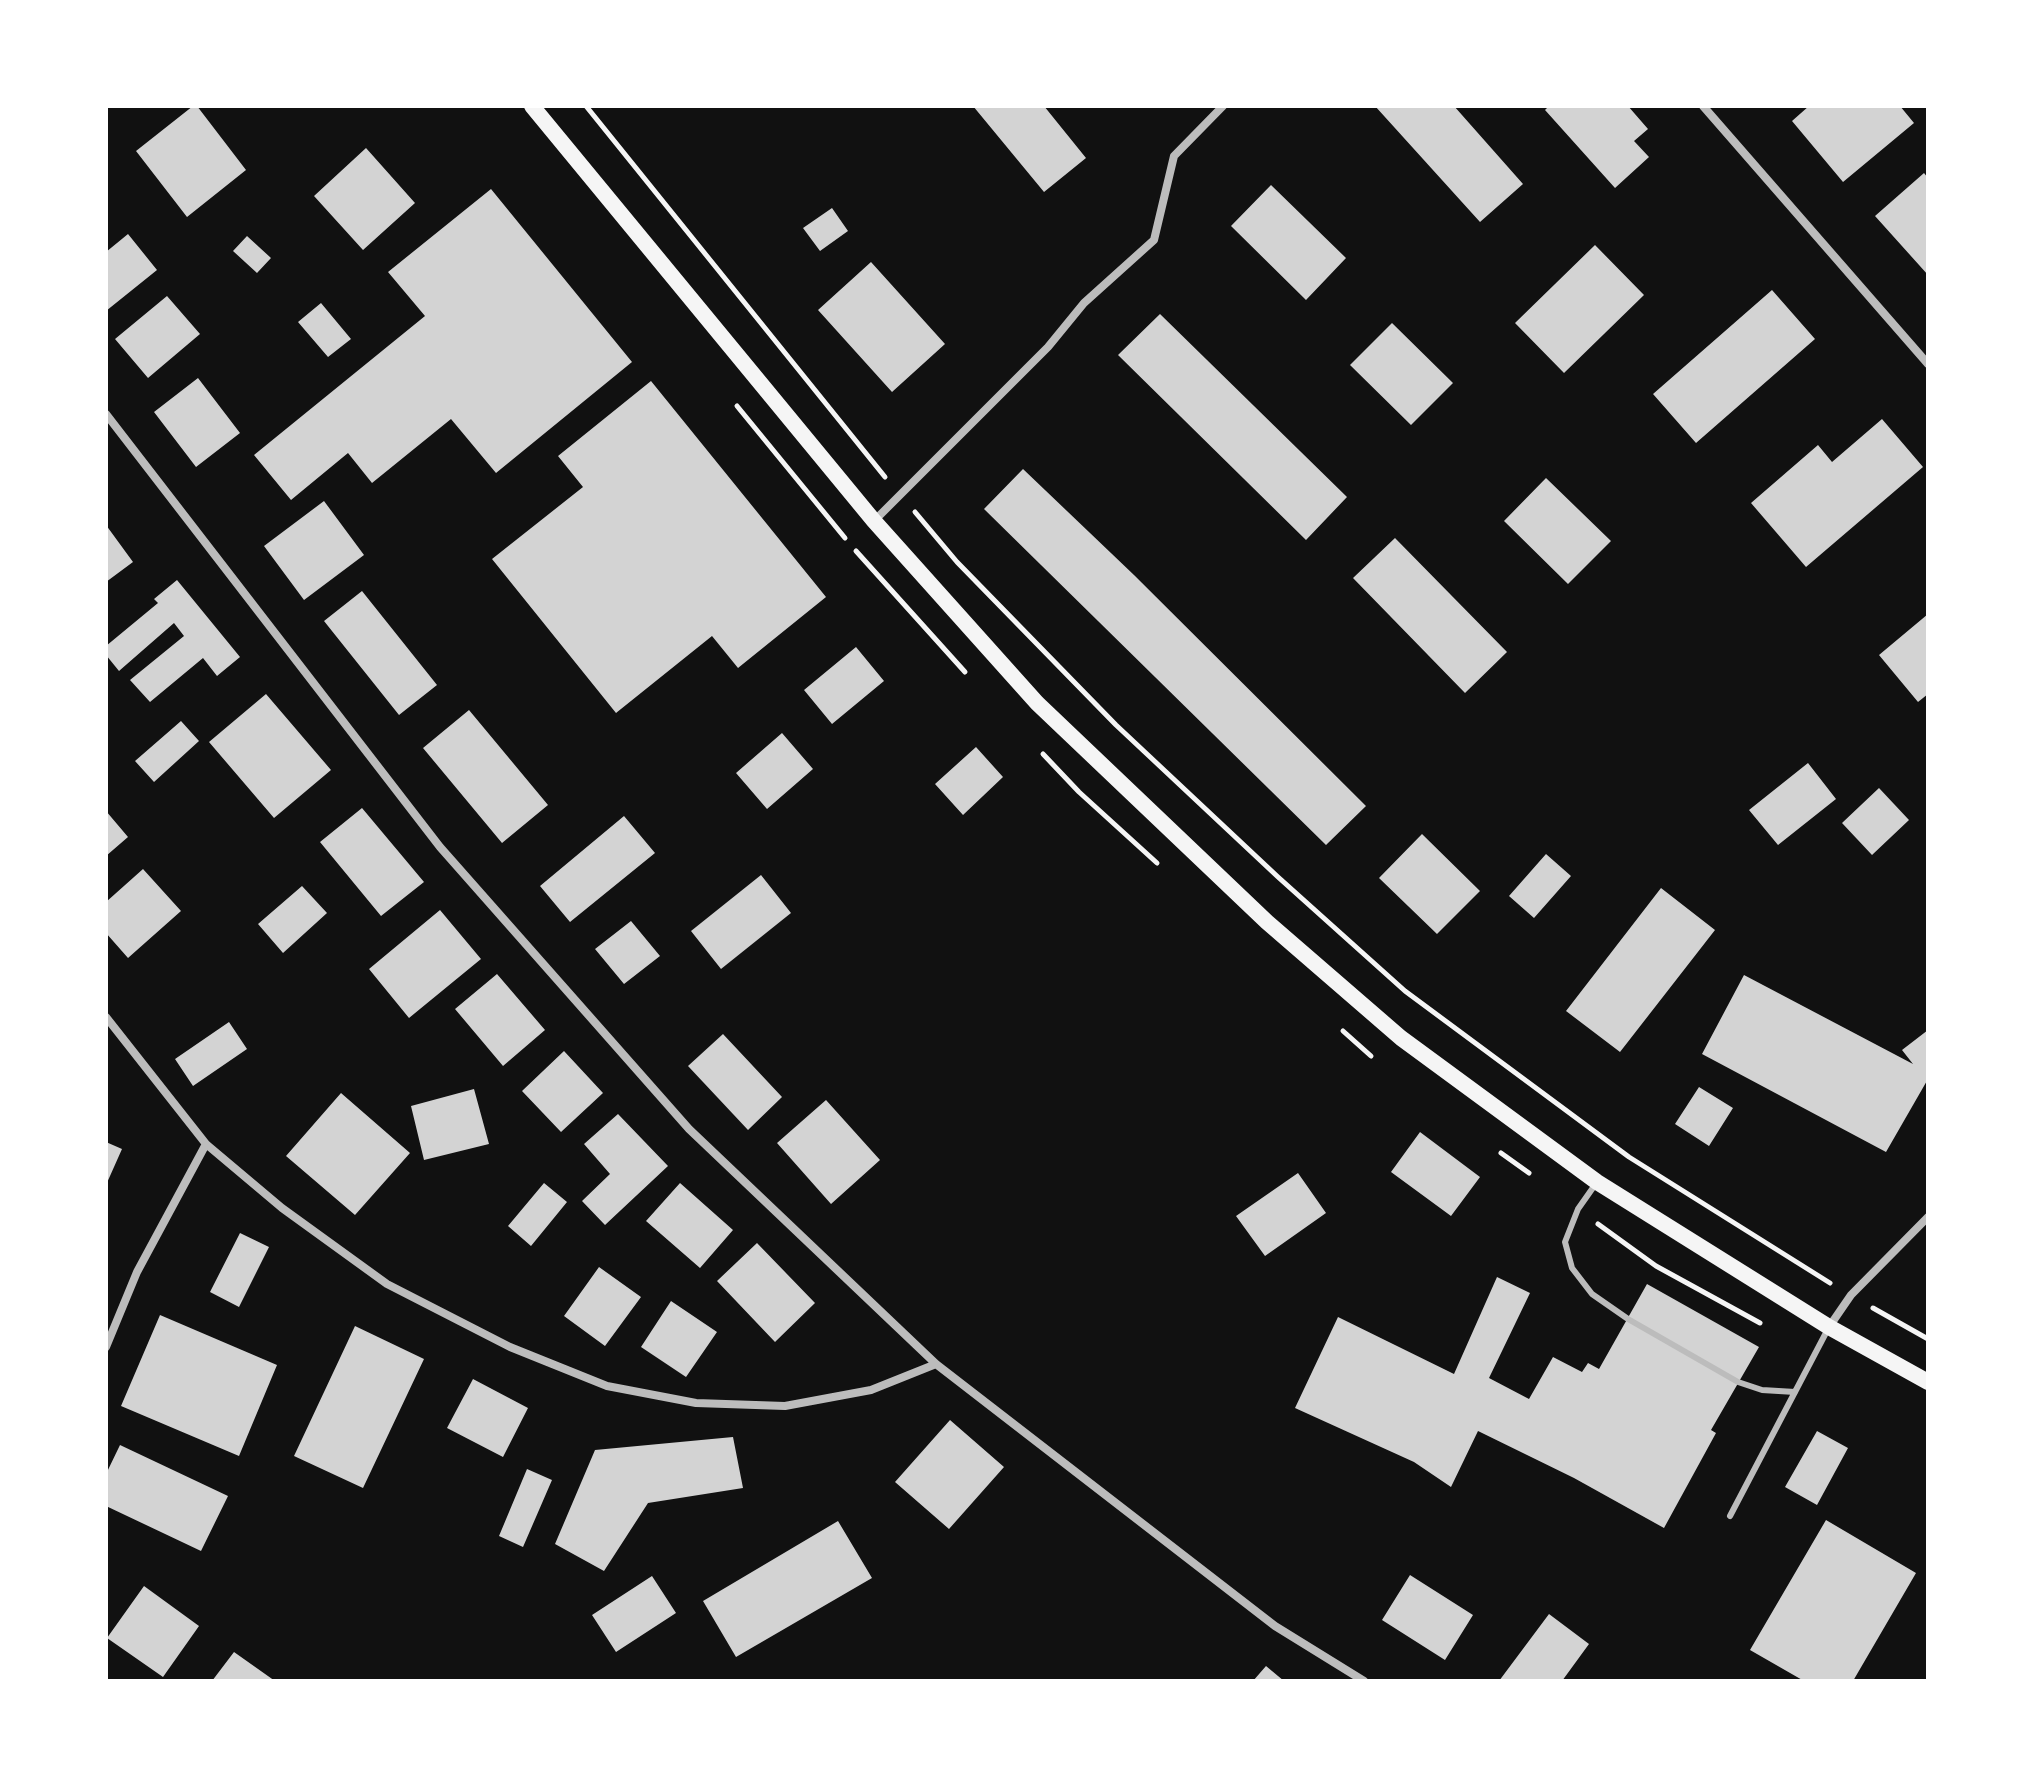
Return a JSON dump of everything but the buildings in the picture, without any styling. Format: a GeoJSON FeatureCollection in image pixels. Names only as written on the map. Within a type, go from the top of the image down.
{"type":"FeatureCollection","features":[{"type":"Feature","properties":{"kind":"main road"},"geometry":{"type":"LineString","coordinates":[[532,106],[874,521],[1037,703],[1267,922],[1401,1038],[1597,1182],[1829,1327],[1928,1382]]}},
{"type":"Feature","properties":{"kind":"street"},"geometry":{"type":"LineString","coordinates":[[874,521],[1048,347],[1084,303],[1154,240],[1174,156],[1223,106]]}},
{"type":"Feature","properties":{"kind":"street"},"geometry":{"type":"LineString","coordinates":[[1703,106],[1928,364]]}},
{"type":"Feature","properties":{"kind":"street"},"geometry":{"type":"LineString","coordinates":[[106,414],[440,847],[689,1129],[936,1364],[1275,1626],[1364,1681]]}},
{"type":"Feature","properties":{"kind":"street"},"geometry":{"type":"LineString","coordinates":[[106,1017],[206,1144],[282,1208],[387,1284],[510,1347],[607,1386],[696,1403],[785,1406],[871,1390],[936,1364]]}},
{"type":"Feature","properties":{"kind":"street"},"geometry":{"type":"LineString","coordinates":[[106,1347],[137,1272],[206,1144]]}},
{"type":"Feature","properties":{"kind":"street"},"geometry":{"type":"LineString","coordinates":[[1829,1327],[1851,1295],[1928,1217]]}},
{"type":"Feature","properties":{"kind":"lane"},"geometry":{"type":"LineString","coordinates":[[1597,1182],[1578,1209],[1565,1242],[1572,1268],[1592,1294],[1628,1319],[1738,1382],[1762,1390],[1795,1392]]}},
{"type":"Feature","properties":{"kind":"lane"},"geometry":{"type":"LineString","coordinates":[[1730,1516],[1829,1327]]}},
{"type":"Feature","properties":{"kind":"path"},"geometry":{"type":"LineString","coordinates":[[586,106],[957,562],[1116,725],[1278,877],[1405,991],[1629,1157],[1794,1263],[1928,1339]]}}]}
